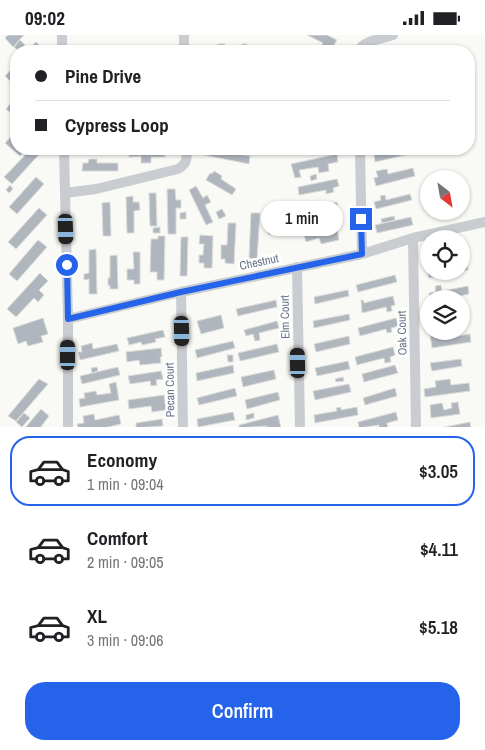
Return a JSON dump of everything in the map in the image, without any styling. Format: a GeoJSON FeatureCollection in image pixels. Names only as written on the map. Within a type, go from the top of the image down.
{"type":"FeatureCollection","features":[{"type":"Feature","properties":{"kind":"street"},"geometry":{"type":"LineString","coordinates":[[362,45],[393,35]]}},
{"type":"Feature","properties":{"kind":"street"},"geometry":{"type":"LineString","coordinates":[[64,155],[68,319],[68,427]]}},
{"type":"Feature","properties":{"kind":"street"},"geometry":{"type":"LineString","coordinates":[[65,193],[96,189],[178,169],[183,167],[187,160],[187,155]]}},
{"type":"Feature","properties":{"kind":"street"},"geometry":{"type":"LineString","coordinates":[[360,155],[362,254]]}},
{"type":"Feature","properties":{"kind":"street","name":"Chestnut"},"geometry":{"type":"LineString","coordinates":[[68,319],[181,292],[362,254],[485,221]]}},
{"type":"Feature","properties":{"kind":"street","name":"Oak Court"},"geometry":{"type":"LineString","coordinates":[[413,239],[416,427]]}},
{"type":"Feature","properties":{"kind":"street","name":"Elm Court"},"geometry":{"type":"LineString","coordinates":[[297,267],[300,427]]}},
{"type":"Feature","properties":{"kind":"street","name":"Pecan Court"},"geometry":{"type":"LineString","coordinates":[[181,292],[183,427]]}},
{"type":"Feature","properties":{"kind":"building"},"geometry":{"type":"Polygon","coordinates":[[[8,35],[24,35],[15,45],[11,45],[5,38],[8,35]]]}},
{"type":"Feature","properties":{"kind":"building"},"geometry":{"type":"Polygon","coordinates":[[[307,35],[327,35],[337,40],[334,45],[322,45],[323,43],[307,35]]]}},
{"type":"Feature","properties":{"kind":"building"},"geometry":{"type":"Polygon","coordinates":[[[20,40],[25,45],[16,45],[20,40]]]}},
{"type":"Feature","properties":{"kind":"building"},"geometry":{"type":"Polygon","coordinates":[[[10,71],[10,81],[5,76],[10,71]]]}},
{"type":"Feature","properties":{"kind":"building"},"geometry":{"type":"Polygon","coordinates":[[[10,104],[10,112],[6,109],[10,104]]]}},
{"type":"Feature","properties":{"kind":"building"},"geometry":{"type":"Polygon","coordinates":[[[10,138],[10,147],[5,143],[10,138]]]}},
{"type":"Feature","properties":{"kind":"building"},"geometry":{"type":"Polygon","coordinates":[[[25,155],[39,155],[12,184],[4,177],[25,155]]]}},
{"type":"Feature","properties":{"kind":"building"},"geometry":{"type":"Polygon","coordinates":[[[129,155],[165,155],[165,157],[151,157],[151,163],[141,163],[141,156],[129,157],[129,155]]]}},
{"type":"Feature","properties":{"kind":"building"},"geometry":{"type":"Polygon","coordinates":[[[204,155],[250,156],[249,164],[204,155]]]}},
{"type":"Feature","properties":{"kind":"building"},"geometry":{"type":"Polygon","coordinates":[[[332,155],[337,155],[338,162],[328,164],[329,171],[319,173],[318,167],[299,170],[301,177],[295,178],[291,164],[332,155]]]}},
{"type":"Feature","properties":{"kind":"building"},"geometry":{"type":"Polygon","coordinates":[[[374,155],[405,155],[375,162],[374,155]]]}},
{"type":"Feature","properties":{"kind":"building"},"geometry":{"type":"Polygon","coordinates":[[[89,159],[97,159],[97,163],[118,163],[118,171],[82,171],[83,163],[88,163],[89,159]]]}},
{"type":"Feature","properties":{"kind":"building"},"geometry":{"type":"Polygon","coordinates":[[[413,168],[415,176],[376,186],[374,178],[378,177],[376,171],[387,169],[388,174],[413,168]]]}},
{"type":"Feature","properties":{"kind":"building"},"geometry":{"type":"Polygon","coordinates":[[[214,171],[222,176],[221,179],[236,189],[232,195],[206,180],[210,173],[212,174],[214,171]]]}},
{"type":"Feature","properties":{"kind":"building"},"geometry":{"type":"Polygon","coordinates":[[[316,174],[317,179],[311,181],[310,176],[316,174]]]}},
{"type":"Feature","properties":{"kind":"building"},"geometry":{"type":"Polygon","coordinates":[[[36,177],[44,184],[17,214],[9,207],[36,177]]]}},
{"type":"Feature","properties":{"kind":"building"},"geometry":{"type":"Polygon","coordinates":[[[337,179],[339,186],[333,188],[334,192],[326,194],[326,190],[299,195],[298,187],[337,179]]]}},
{"type":"Feature","properties":{"kind":"building"},"geometry":{"type":"Polygon","coordinates":[[[10,185],[13,189],[9,193],[6,190],[10,185]]]}},
{"type":"Feature","properties":{"kind":"building"},"geometry":{"type":"Polygon","coordinates":[[[196,186],[203,198],[207,195],[211,202],[205,205],[213,222],[206,225],[189,190],[196,186]]]}},
{"type":"Feature","properties":{"kind":"building"},"geometry":{"type":"Polygon","coordinates":[[[167,189],[175,189],[176,200],[181,200],[181,208],[176,208],[176,234],[168,234],[167,189]]]}},
{"type":"Feature","properties":{"kind":"building"},"geometry":{"type":"Polygon","coordinates":[[[149,193],[156,193],[157,226],[150,226],[149,193]]]}},
{"type":"Feature","properties":{"kind":"building"},"geometry":{"type":"Polygon","coordinates":[[[410,194],[412,200],[376,209],[374,202],[381,200],[380,196],[385,195],[386,200],[410,194]]]}},
{"type":"Feature","properties":{"kind":"building"},"geometry":{"type":"Polygon","coordinates":[[[133,196],[133,202],[139,202],[140,210],[134,211],[134,233],[127,233],[126,197],[133,196]]]}},
{"type":"Feature","properties":{"kind":"building"},"geometry":{"type":"Polygon","coordinates":[[[110,202],[111,236],[103,236],[102,203],[110,202]]]}},
{"type":"Feature","properties":{"kind":"building"},"geometry":{"type":"Polygon","coordinates":[[[337,202],[338,210],[327,213],[328,218],[317,221],[316,215],[294,220],[292,212],[337,202]]]}},
{"type":"Feature","properties":{"kind":"building"},"geometry":{"type":"Polygon","coordinates":[[[39,208],[47,215],[16,249],[8,242],[39,208]]]}},
{"type":"Feature","properties":{"kind":"building"},"geometry":{"type":"Polygon","coordinates":[[[222,209],[226,216],[219,219],[216,212],[222,209]]]}},
{"type":"Feature","properties":{"kind":"building"},"geometry":{"type":"Polygon","coordinates":[[[186,212],[186,219],[180,219],[180,213],[186,212]]]}},
{"type":"Feature","properties":{"kind":"building"},"geometry":{"type":"Polygon","coordinates":[[[251,213],[260,213],[257,259],[249,258],[251,213]]]}},
{"type":"Feature","properties":{"kind":"building"},"geometry":{"type":"Polygon","coordinates":[[[269,214],[284,215],[284,235],[268,234],[269,214]]]}},
{"type":"Feature","properties":{"kind":"building"},"geometry":{"type":"Polygon","coordinates":[[[394,216],[395,220],[382,223],[381,219],[394,216]]]}},
{"type":"Feature","properties":{"kind":"building"},"geometry":{"type":"Polygon","coordinates":[[[411,217],[413,225],[377,233],[375,225],[411,217]]]}},
{"type":"Feature","properties":{"kind":"building"},"geometry":{"type":"Polygon","coordinates":[[[228,223],[236,223],[234,264],[225,263],[225,259],[221,259],[221,245],[227,245],[228,223]]]}},
{"type":"Feature","properties":{"kind":"building"},"geometry":{"type":"Polygon","coordinates":[[[160,227],[160,233],[153,233],[153,228],[160,227]]]}},
{"type":"Feature","properties":{"kind":"building"},"geometry":{"type":"Polygon","coordinates":[[[337,227],[339,240],[321,244],[319,238],[306,242],[304,235],[337,227]]]}},
{"type":"Feature","properties":{"kind":"building"},"geometry":{"type":"Polygon","coordinates":[[[200,235],[213,236],[212,268],[204,268],[204,263],[199,263],[199,255],[203,255],[204,244],[199,244],[200,235]]]}},
{"type":"Feature","properties":{"kind":"building"},"geometry":{"type":"Polygon","coordinates":[[[158,236],[165,236],[164,280],[157,280],[157,272],[150,272],[151,239],[158,239],[158,236]]]}},
{"type":"Feature","properties":{"kind":"building"},"geometry":{"type":"Polygon","coordinates":[[[181,237],[188,237],[187,276],[180,276],[181,237]]]}},
{"type":"Feature","properties":{"kind":"building"},"geometry":{"type":"Polygon","coordinates":[[[38,240],[47,247],[17,281],[9,274],[38,240]]]}},
{"type":"Feature","properties":{"kind":"building"},"geometry":{"type":"Polygon","coordinates":[[[96,249],[97,294],[89,294],[89,279],[84,280],[84,274],[89,273],[89,250],[96,249]]]}},
{"type":"Feature","properties":{"kind":"building"},"geometry":{"type":"Polygon","coordinates":[[[133,252],[140,252],[140,284],[134,284],[134,280],[127,280],[127,269],[134,269],[133,252]]]}},
{"type":"Feature","properties":{"kind":"building"},"geometry":{"type":"Polygon","coordinates":[[[117,255],[118,289],[110,289],[108,278],[110,278],[110,256],[117,255]]]}},
{"type":"Feature","properties":{"kind":"building"},"geometry":{"type":"Polygon","coordinates":[[[40,273],[48,281],[39,290],[44,295],[38,302],[34,298],[16,317],[7,309],[40,273]]]}},
{"type":"Feature","properties":{"kind":"building"},"geometry":{"type":"Polygon","coordinates":[[[395,275],[397,282],[358,292],[356,285],[395,275]]]}},
{"type":"Feature","properties":{"kind":"building"},"geometry":{"type":"Polygon","coordinates":[[[441,285],[442,290],[436,290],[435,286],[441,285]]]}},
{"type":"Feature","properties":{"kind":"building"},"geometry":{"type":"Polygon","coordinates":[[[468,286],[468,290],[447,290],[468,286]]]}},
{"type":"Feature","properties":{"kind":"building"},"geometry":{"type":"Polygon","coordinates":[[[348,290],[349,296],[315,304],[314,297],[348,290]]]}},
{"type":"Feature","properties":{"kind":"building"},"geometry":{"type":"Polygon","coordinates":[[[393,296],[395,305],[391,306],[392,311],[387,312],[386,307],[362,313],[361,300],[364,303],[393,296]]]}},
{"type":"Feature","properties":{"kind":"building"},"geometry":{"type":"Polygon","coordinates":[[[276,300],[277,307],[238,316],[236,309],[276,300]]]}},
{"type":"Feature","properties":{"kind":"building"},"geometry":{"type":"Polygon","coordinates":[[[349,314],[350,320],[314,328],[313,321],[349,314]]]}},
{"type":"Feature","properties":{"kind":"building"},"geometry":{"type":"Polygon","coordinates":[[[221,315],[224,328],[201,334],[197,321],[221,315]]]}},
{"type":"Feature","properties":{"kind":"building"},"geometry":{"type":"Polygon","coordinates":[[[43,318],[48,334],[41,336],[43,342],[28,346],[26,341],[18,344],[13,328],[43,318]]]}},
{"type":"Feature","properties":{"kind":"building"},"geometry":{"type":"Polygon","coordinates":[[[396,318],[399,326],[391,328],[392,332],[387,333],[386,329],[360,336],[358,328],[396,318]]]}},
{"type":"Feature","properties":{"kind":"building"},"geometry":{"type":"Polygon","coordinates":[[[277,321],[279,328],[259,333],[260,340],[255,341],[253,334],[246,336],[244,330],[277,321]]]}},
{"type":"Feature","properties":{"kind":"building"},"geometry":{"type":"Polygon","coordinates":[[[163,330],[165,337],[155,339],[156,342],[142,345],[141,342],[129,345],[127,338],[163,330]]]}},
{"type":"Feature","properties":{"kind":"building"},"geometry":{"type":"Polygon","coordinates":[[[470,334],[471,342],[432,348],[431,340],[470,340],[470,334]]]}},
{"type":"Feature","properties":{"kind":"building"},"geometry":{"type":"Polygon","coordinates":[[[349,336],[350,344],[316,352],[314,344],[349,336]]]}},
{"type":"Feature","properties":{"kind":"building"},"geometry":{"type":"Polygon","coordinates":[[[233,341],[235,348],[197,358],[195,350],[233,341]]]}},
{"type":"Feature","properties":{"kind":"building"},"geometry":{"type":"Polygon","coordinates":[[[92,343],[93,349],[117,344],[119,351],[80,360],[78,352],[82,352],[81,346],[92,343]]]}},
{"type":"Feature","properties":{"kind":"building"},"geometry":{"type":"Polygon","coordinates":[[[277,344],[279,352],[240,361],[238,353],[277,344]]]}},
{"type":"Feature","properties":{"kind":"building"},"geometry":{"type":"Polygon","coordinates":[[[393,347],[395,355],[390,357],[391,362],[385,363],[384,358],[357,365],[355,357],[393,347]]]}},
{"type":"Feature","properties":{"kind":"building"},"geometry":{"type":"Polygon","coordinates":[[[161,348],[161,363],[140,365],[139,360],[127,362],[126,352],[161,348]]]}},
{"type":"Feature","properties":{"kind":"building"},"geometry":{"type":"Polygon","coordinates":[[[227,355],[233,355],[233,362],[228,362],[227,355]]]}},
{"type":"Feature","properties":{"kind":"building"},"geometry":{"type":"Polygon","coordinates":[[[461,359],[462,366],[432,371],[430,363],[461,359]]]}},
{"type":"Feature","properties":{"kind":"building"},"geometry":{"type":"Polygon","coordinates":[[[348,361],[350,369],[317,376],[315,368],[348,361]]]}},
{"type":"Feature","properties":{"kind":"building"},"geometry":{"type":"Polygon","coordinates":[[[233,365],[234,373],[197,381],[196,373],[233,365]]]}},
{"type":"Feature","properties":{"kind":"building"},"geometry":{"type":"Polygon","coordinates":[[[395,365],[398,373],[364,382],[362,374],[395,365]]]}},
{"type":"Feature","properties":{"kind":"building"},"geometry":{"type":"Polygon","coordinates":[[[97,367],[98,371],[92,373],[91,368],[97,367]]]}},
{"type":"Feature","properties":{"kind":"building"},"geometry":{"type":"Polygon","coordinates":[[[118,367],[120,375],[82,384],[80,376],[118,367]]]}},
{"type":"Feature","properties":{"kind":"building"},"geometry":{"type":"Polygon","coordinates":[[[274,370],[276,379],[243,387],[241,377],[274,370]]]}},
{"type":"Feature","properties":{"kind":"building"},"geometry":{"type":"Polygon","coordinates":[[[161,371],[163,379],[156,380],[157,385],[151,386],[150,381],[130,384],[128,376],[161,371]]]}},
{"type":"Feature","properties":{"kind":"building"},"geometry":{"type":"Polygon","coordinates":[[[343,377],[344,381],[336,382],[335,379],[343,377]]]}},
{"type":"Feature","properties":{"kind":"building"},"geometry":{"type":"Polygon","coordinates":[[[39,379],[48,384],[16,421],[8,416],[39,379]]]}},
{"type":"Feature","properties":{"kind":"building"},"geometry":{"type":"Polygon","coordinates":[[[450,379],[451,385],[469,383],[470,391],[425,397],[424,389],[436,387],[435,381],[450,379]]]}},
{"type":"Feature","properties":{"kind":"building"},"geometry":{"type":"Polygon","coordinates":[[[116,382],[119,400],[80,407],[79,399],[85,398],[84,393],[96,391],[97,395],[111,393],[109,384],[116,382]]]}},
{"type":"Feature","properties":{"kind":"building"},"geometry":{"type":"Polygon","coordinates":[[[349,384],[351,392],[315,400],[313,391],[349,384]]]}},
{"type":"Feature","properties":{"kind":"building"},"geometry":{"type":"Polygon","coordinates":[[[235,388],[237,396],[199,405],[197,398],[235,388]]]}},
{"type":"Feature","properties":{"kind":"building"},"geometry":{"type":"Polygon","coordinates":[[[395,388],[397,396],[365,405],[363,398],[395,388]]]}},
{"type":"Feature","properties":{"kind":"building"},"geometry":{"type":"Polygon","coordinates":[[[278,392],[280,400],[247,409],[245,400],[278,392]]]}},
{"type":"Feature","properties":{"kind":"building"},"geometry":{"type":"Polygon","coordinates":[[[164,395],[166,410],[152,412],[151,406],[129,409],[128,400],[164,395]]]}},
{"type":"Feature","properties":{"kind":"building"},"geometry":{"type":"Polygon","coordinates":[[[458,402],[460,414],[431,418],[430,405],[442,403],[444,410],[452,408],[451,403],[458,402]]]}},
{"type":"Feature","properties":{"kind":"building"},"geometry":{"type":"Polygon","coordinates":[[[341,407],[341,410],[357,407],[358,415],[315,423],[314,415],[337,411],[336,408],[341,407]]]}},
{"type":"Feature","properties":{"kind":"building"},"geometry":{"type":"Polygon","coordinates":[[[41,409],[49,416],[41,427],[26,427],[41,409]]]}},
{"type":"Feature","properties":{"kind":"building"},"geometry":{"type":"Polygon","coordinates":[[[233,412],[235,420],[198,427],[197,419],[233,412]]]}},
{"type":"Feature","properties":{"kind":"building"},"geometry":{"type":"Polygon","coordinates":[[[396,412],[398,420],[387,423],[388,427],[379,427],[379,425],[359,427],[358,422],[396,412]]]}},
{"type":"Feature","properties":{"kind":"building"},"geometry":{"type":"Polygon","coordinates":[[[24,413],[30,418],[22,427],[16,422],[24,413]]]}},
{"type":"Feature","properties":{"kind":"building"},"geometry":{"type":"Polygon","coordinates":[[[254,413],[254,418],[246,420],[246,415],[254,413]]]}},
{"type":"Feature","properties":{"kind":"building"},"geometry":{"type":"Polygon","coordinates":[[[94,414],[95,420],[119,415],[121,424],[108,427],[78,427],[77,424],[84,423],[83,416],[94,414]]]}},
{"type":"Feature","properties":{"kind":"building"},"geometry":{"type":"Polygon","coordinates":[[[278,415],[281,427],[239,427],[239,425],[278,415]]]}},
{"type":"Feature","properties":{"kind":"building"},"geometry":{"type":"Polygon","coordinates":[[[162,419],[163,426],[136,427],[136,423],[162,419]]]}},
{"type":"Feature","properties":{"kind":"building"},"geometry":{"type":"Polygon","coordinates":[[[470,422],[471,427],[445,427],[470,422]]]}},
{"type":"Feature","properties":{"kind":"route"},"geometry":{"type":"LineString","coordinates":[[67,265],[68,319],[181,292],[362,254],[361,219]]}}]}
